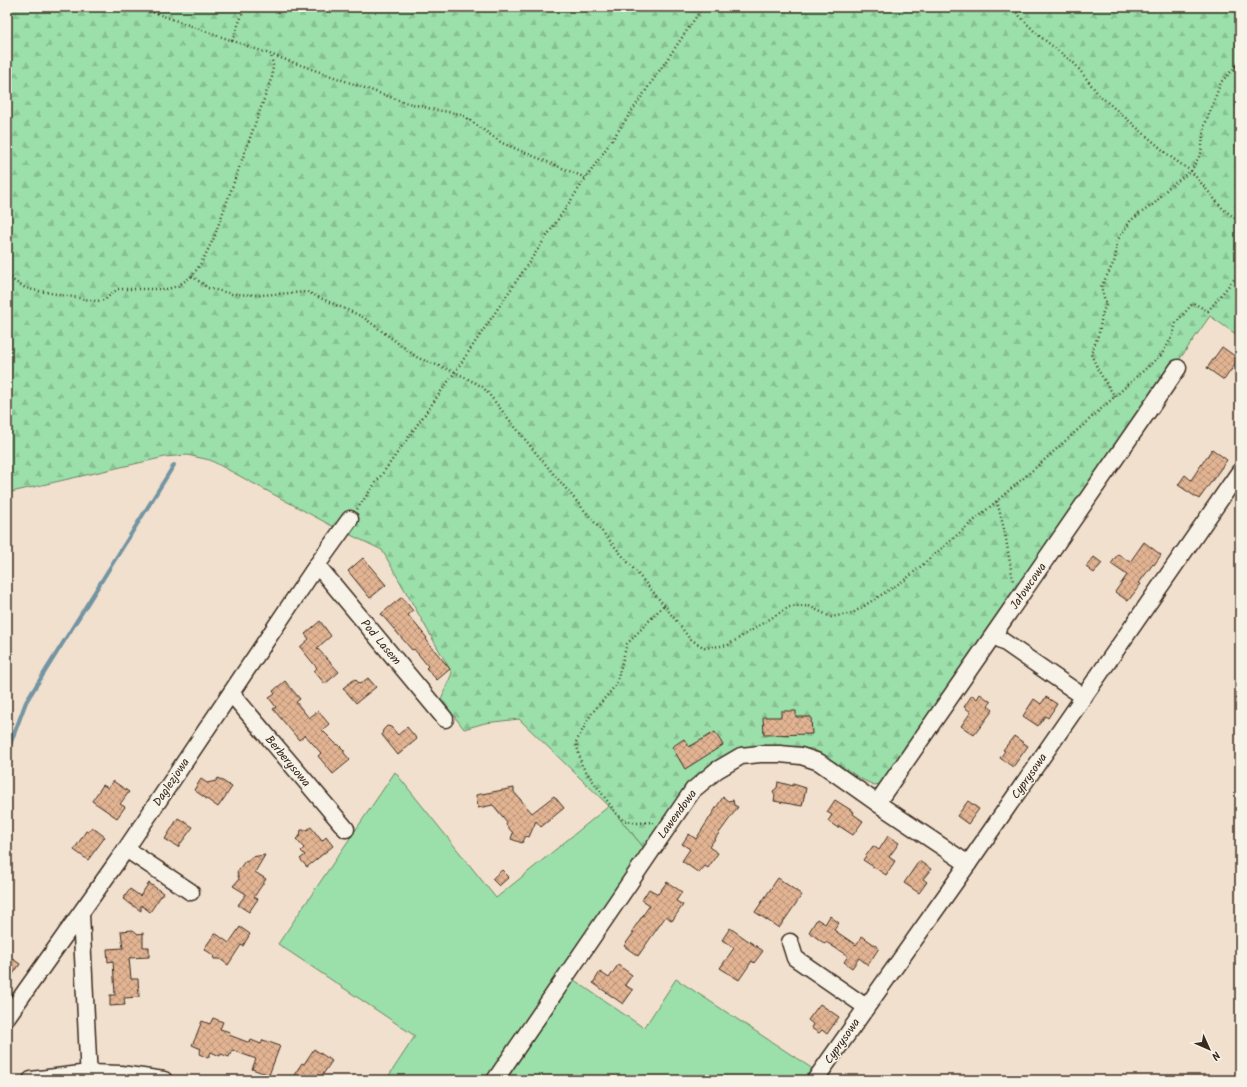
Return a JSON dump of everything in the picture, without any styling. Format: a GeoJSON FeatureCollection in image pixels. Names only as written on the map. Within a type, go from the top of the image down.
{"type":"FeatureCollection","features":[{"type":"Feature","properties":{"kind":"street","name":"Jałowcowa"},"geometry":{"type":"LineString","coordinates":[[877,803],[1178,368]]}},
{"type":"Feature","properties":{"kind":"street","name":"Cyprysowa"},"geometry":{"type":"LineString","coordinates":[[815,1080],[968,864],[1240,471]]}},
{"type":"Feature","properties":{"kind":"street","name":"Daglezjowa"},"geometry":{"type":"LineString","coordinates":[[7,1017],[81,914],[317,565],[350,519]]}},
{"type":"Feature","properties":{"kind":"street","name":"Pod Lasem"},"geometry":{"type":"LineString","coordinates":[[317,565],[445,719]]}},
{"type":"Feature","properties":{"kind":"street"},"geometry":{"type":"LineString","coordinates":[[994,634],[1084,697]]}},
{"type":"Feature","properties":{"kind":"street","name":"Berberysowa"},"geometry":{"type":"LineString","coordinates":[[231,693],[346,829]]}},
{"type":"Feature","properties":{"kind":"street","name":"Lawendowa"},"geometry":{"type":"LineString","coordinates":[[495,1080],[693,790],[717,770],[741,756],[780,754],[801,756],[818,762],[968,864]]}},
{"type":"Feature","properties":{"kind":"street"},"geometry":{"type":"LineString","coordinates":[[126,848],[191,892]]}},
{"type":"Feature","properties":{"kind":"street"},"geometry":{"type":"LineString","coordinates":[[81,914],[89,1076]]}},
{"type":"Feature","properties":{"kind":"street"},"geometry":{"type":"LineString","coordinates":[[790,942],[795,958],[866,1007]]}},
{"type":"Feature","properties":{"kind":"street"},"geometry":{"type":"LineString","coordinates":[[31,1080],[121,1074],[164,1080]]}},
{"type":"Feature","properties":{"kind":"path"},"geometry":{"type":"LineString","coordinates":[[138,7],[404,102],[436,110],[461,114],[502,143],[586,178]]}},
{"type":"Feature","properties":{"kind":"path"},"geometry":{"type":"LineString","coordinates":[[232,41],[245,7]]}},
{"type":"Feature","properties":{"kind":"path"},"geometry":{"type":"LineString","coordinates":[[350,519],[455,372],[703,7]]}},
{"type":"Feature","properties":{"kind":"path"},"geometry":{"type":"LineString","coordinates":[[1011,7],[1037,34],[1075,64],[1099,95],[1172,158],[1191,170],[1224,209],[1240,222]]}},
{"type":"Feature","properties":{"kind":"path"},"geometry":{"type":"LineString","coordinates":[[7,276],[23,287],[33,290],[96,301],[105,300],[110,294],[118,289],[167,289],[178,286],[192,276],[200,265],[213,240],[272,77],[273,65],[271,54]]}},
{"type":"Feature","properties":{"kind":"path"},"geometry":{"type":"LineString","coordinates":[[1115,397],[1098,370],[1091,354],[1099,333],[1102,315],[1106,304],[1101,286],[1115,260],[1117,241],[1131,220],[1155,203],[1168,188],[1191,170],[1201,153],[1204,127],[1221,82],[1240,62]]}},
{"type":"Feature","properties":{"kind":"path"},"geometry":{"type":"LineString","coordinates":[[192,276],[208,288],[232,294],[260,295],[307,292],[363,316],[418,358],[455,372],[483,387],[536,453],[664,605],[690,639],[705,648],[728,645],[789,607],[809,606],[832,617],[853,613],[906,579],[998,501],[1162,354],[1173,335],[1176,323],[1193,303],[1208,311],[1232,284],[1240,272]]}},
{"type":"Feature","properties":{"kind":"path"},"geometry":{"type":"LineString","coordinates":[[998,501],[1005,533],[1016,602]]}},
{"type":"Feature","properties":{"kind":"path"},"geometry":{"type":"LineString","coordinates":[[664,605],[627,644],[616,685],[592,713],[576,742],[582,766],[616,813],[623,820],[637,823],[660,822],[667,826]]}},
{"type":"Feature","properties":{"kind":"green space"},"geometry":{"type":"Polygon","coordinates":[[[7,7],[1240,7],[1240,337],[1210,316],[881,784],[874,785],[863,780],[813,749],[742,747],[704,769],[677,801],[645,849],[609,806],[519,719],[485,723],[464,729],[441,699],[452,673],[382,550],[334,527],[210,460],[187,455],[165,457],[7,493],[7,7]]]}},
{"type":"Feature","properties":{"kind":"green space"},"geometry":{"type":"Polygon","coordinates":[[[395,772],[496,898],[609,806],[645,849],[561,971],[644,1028],[676,979],[816,1071],[809,1080],[386,1080],[415,1036],[278,944],[395,772]]]}},
{"type":"Feature","properties":{"kind":"building"},"geometry":{"type":"Polygon","coordinates":[[[1222,347],[1239,359],[1224,380],[1207,368],[1222,347]]]}},
{"type":"Feature","properties":{"kind":"building"},"geometry":{"type":"Polygon","coordinates":[[[1212,449],[1227,460],[1199,499],[1178,485],[1185,475],[1191,480],[1212,449]]]}},
{"type":"Feature","properties":{"kind":"building"},"geometry":{"type":"Polygon","coordinates":[[[1144,542],[1161,555],[1139,583],[1141,584],[1128,601],[1115,592],[1127,575],[1111,564],[1118,554],[1130,562],[1144,542]]]}},
{"type":"Feature","properties":{"kind":"building"},"geometry":{"type":"Polygon","coordinates":[[[1094,557],[1102,563],[1094,573],[1086,567],[1094,557]]]}},
{"type":"Feature","properties":{"kind":"building"},"geometry":{"type":"Polygon","coordinates":[[[363,558],[386,585],[370,598],[348,571],[363,558]]]}},
{"type":"Feature","properties":{"kind":"building"},"geometry":{"type":"Polygon","coordinates":[[[402,597],[413,611],[408,615],[450,669],[437,680],[426,668],[428,666],[414,649],[412,650],[381,614],[402,597]]]}},
{"type":"Feature","properties":{"kind":"building"},"geometry":{"type":"Polygon","coordinates":[[[320,621],[331,636],[317,648],[339,672],[325,684],[314,671],[317,668],[300,647],[309,639],[305,634],[320,621]]]}},
{"type":"Feature","properties":{"kind":"building"},"geometry":{"type":"Polygon","coordinates":[[[368,678],[376,687],[356,703],[343,688],[355,679],[360,684],[368,678]]]}},
{"type":"Feature","properties":{"kind":"building"},"geometry":{"type":"Polygon","coordinates":[[[285,681],[300,699],[296,702],[309,718],[318,711],[329,724],[322,730],[344,750],[344,753],[350,760],[333,774],[318,756],[321,753],[305,735],[299,740],[273,709],[276,707],[269,698],[275,694],[273,691],[285,681]]]}},
{"type":"Feature","properties":{"kind":"building"},"geometry":{"type":"Polygon","coordinates":[[[980,694],[991,702],[988,706],[993,710],[974,735],[961,726],[971,712],[964,707],[972,695],[977,699],[980,694]]]}},
{"type":"Feature","properties":{"kind":"building"},"geometry":{"type":"Polygon","coordinates":[[[1046,697],[1057,704],[1048,718],[1045,716],[1038,726],[1023,716],[1034,699],[1041,704],[1046,697]]]}},
{"type":"Feature","properties":{"kind":"building"},"geometry":{"type":"Polygon","coordinates":[[[781,711],[796,711],[796,717],[811,717],[812,734],[764,735],[763,717],[781,717],[781,711]]]}},
{"type":"Feature","properties":{"kind":"building"},"geometry":{"type":"Polygon","coordinates":[[[387,726],[391,727],[398,735],[407,727],[417,739],[398,755],[382,735],[383,730],[387,726]]]}},
{"type":"Feature","properties":{"kind":"building"},"geometry":{"type":"Polygon","coordinates":[[[715,732],[723,745],[685,769],[672,747],[684,739],[689,747],[715,732]]]}},
{"type":"Feature","properties":{"kind":"building"},"geometry":{"type":"Polygon","coordinates":[[[1014,736],[1028,746],[1013,767],[1000,758],[1005,751],[1003,750],[1014,736]]]}},
{"type":"Feature","properties":{"kind":"building"},"geometry":{"type":"Polygon","coordinates":[[[218,778],[232,787],[218,807],[194,790],[201,779],[207,783],[216,781],[218,778]]]}},
{"type":"Feature","properties":{"kind":"building"},"geometry":{"type":"Polygon","coordinates":[[[113,781],[129,792],[120,804],[125,807],[117,818],[92,801],[103,785],[108,788],[113,781]]]}},
{"type":"Feature","properties":{"kind":"building"},"geometry":{"type":"Polygon","coordinates":[[[778,782],[806,788],[802,806],[774,801],[775,795],[773,791],[777,788],[778,782]]]}},
{"type":"Feature","properties":{"kind":"building"},"geometry":{"type":"Polygon","coordinates":[[[514,788],[514,792],[532,813],[554,796],[564,808],[541,827],[536,821],[529,837],[526,836],[522,843],[511,839],[513,833],[506,825],[507,822],[493,805],[478,808],[476,795],[514,788]]]}},
{"type":"Feature","properties":{"kind":"building"},"geometry":{"type":"Polygon","coordinates":[[[723,797],[728,801],[733,800],[734,805],[738,807],[709,847],[718,853],[708,868],[705,866],[699,873],[682,861],[690,849],[682,844],[689,834],[696,839],[723,797]]]}},
{"type":"Feature","properties":{"kind":"building"},"geometry":{"type":"Polygon","coordinates":[[[835,800],[854,812],[853,814],[863,821],[853,835],[839,826],[838,828],[828,821],[832,815],[827,812],[835,800]]]}},
{"type":"Feature","properties":{"kind":"building"},"geometry":{"type":"Polygon","coordinates":[[[968,801],[979,809],[968,824],[957,816],[968,801]]]}},
{"type":"Feature","properties":{"kind":"building"},"geometry":{"type":"Polygon","coordinates":[[[178,818],[193,827],[178,847],[165,839],[178,818]]]}},
{"type":"Feature","properties":{"kind":"building"},"geometry":{"type":"Polygon","coordinates":[[[92,827],[105,837],[88,860],[74,850],[86,831],[88,832],[92,827]]]}},
{"type":"Feature","properties":{"kind":"building"},"geometry":{"type":"Polygon","coordinates":[[[311,827],[322,841],[326,837],[333,846],[307,867],[300,859],[305,855],[301,851],[304,848],[296,839],[300,836],[301,830],[307,830],[311,827]]]}},
{"type":"Feature","properties":{"kind":"building"},"geometry":{"type":"Polygon","coordinates":[[[888,836],[899,843],[889,857],[895,861],[886,875],[863,860],[873,846],[879,850],[888,836]]]}},
{"type":"Feature","properties":{"kind":"building"},"geometry":{"type":"Polygon","coordinates":[[[265,855],[255,872],[266,879],[254,897],[258,899],[249,912],[238,905],[246,894],[233,886],[239,879],[237,872],[245,861],[247,862],[251,857],[265,855]]]}},
{"type":"Feature","properties":{"kind":"building"},"geometry":{"type":"Polygon","coordinates":[[[919,861],[931,869],[923,879],[927,882],[919,893],[904,883],[919,861]]]}},
{"type":"Feature","properties":{"kind":"building"},"geometry":{"type":"Polygon","coordinates":[[[502,870],[509,877],[499,886],[492,879],[502,870]]]}},
{"type":"Feature","properties":{"kind":"building"},"geometry":{"type":"Polygon","coordinates":[[[778,878],[802,895],[779,928],[755,912],[778,878]]]}},
{"type":"Feature","properties":{"kind":"building"},"geometry":{"type":"Polygon","coordinates":[[[667,882],[682,892],[676,901],[683,905],[672,921],[666,916],[638,956],[624,946],[634,932],[632,931],[650,905],[642,900],[649,889],[658,894],[667,882]]]}},
{"type":"Feature","properties":{"kind":"building"},"geometry":{"type":"Polygon","coordinates":[[[149,883],[163,893],[150,912],[141,905],[141,911],[123,899],[130,889],[140,896],[149,883]]]}},
{"type":"Feature","properties":{"kind":"building"},"geometry":{"type":"Polygon","coordinates":[[[830,916],[839,923],[834,930],[856,945],[862,936],[879,948],[868,965],[859,958],[852,968],[844,962],[848,956],[826,942],[825,944],[809,932],[817,919],[825,924],[830,916]]]}},
{"type":"Feature","properties":{"kind":"building"},"geometry":{"type":"Polygon","coordinates":[[[240,927],[250,934],[243,946],[241,945],[228,965],[220,959],[214,959],[213,955],[204,949],[215,933],[229,943],[240,927]]]}},
{"type":"Feature","properties":{"kind":"building"},"geometry":{"type":"Polygon","coordinates":[[[730,928],[763,951],[754,963],[752,961],[739,980],[720,968],[734,948],[722,940],[730,928]]]}},
{"type":"Feature","properties":{"kind":"building"},"geometry":{"type":"Polygon","coordinates":[[[133,930],[138,934],[143,933],[143,947],[149,947],[149,957],[129,958],[131,979],[138,979],[139,997],[124,998],[125,1005],[110,1006],[110,995],[115,995],[113,961],[108,962],[107,949],[123,948],[121,931],[133,930]]]}},
{"type":"Feature","properties":{"kind":"building"},"geometry":{"type":"Polygon","coordinates":[[[7,955],[20,964],[7,983],[7,955]]]}},
{"type":"Feature","properties":{"kind":"building"},"geometry":{"type":"Polygon","coordinates":[[[618,965],[632,975],[625,985],[633,990],[623,1004],[593,983],[600,972],[609,978],[618,965]]]}},
{"type":"Feature","properties":{"kind":"building"},"geometry":{"type":"Polygon","coordinates":[[[820,1004],[839,1017],[827,1034],[822,1030],[819,1033],[811,1028],[813,1024],[808,1020],[820,1004]]]}},
{"type":"Feature","properties":{"kind":"building"},"geometry":{"type":"Polygon","coordinates":[[[213,1018],[223,1022],[220,1029],[230,1032],[229,1035],[250,1043],[251,1040],[261,1044],[263,1040],[280,1046],[269,1075],[252,1069],[256,1059],[232,1050],[229,1057],[221,1054],[220,1056],[211,1052],[208,1058],[199,1054],[201,1049],[192,1045],[202,1021],[210,1024],[213,1018]]]}},
{"type":"Feature","properties":{"kind":"building"},"geometry":{"type":"Polygon","coordinates":[[[314,1049],[332,1061],[319,1080],[301,1080],[294,1075],[302,1063],[304,1064],[314,1049]]]}},
{"type":"Feature","properties":{"kind":"waterway"},"geometry":{"type":"LineString","coordinates":[[7,753],[26,702],[174,465]]}}]}
